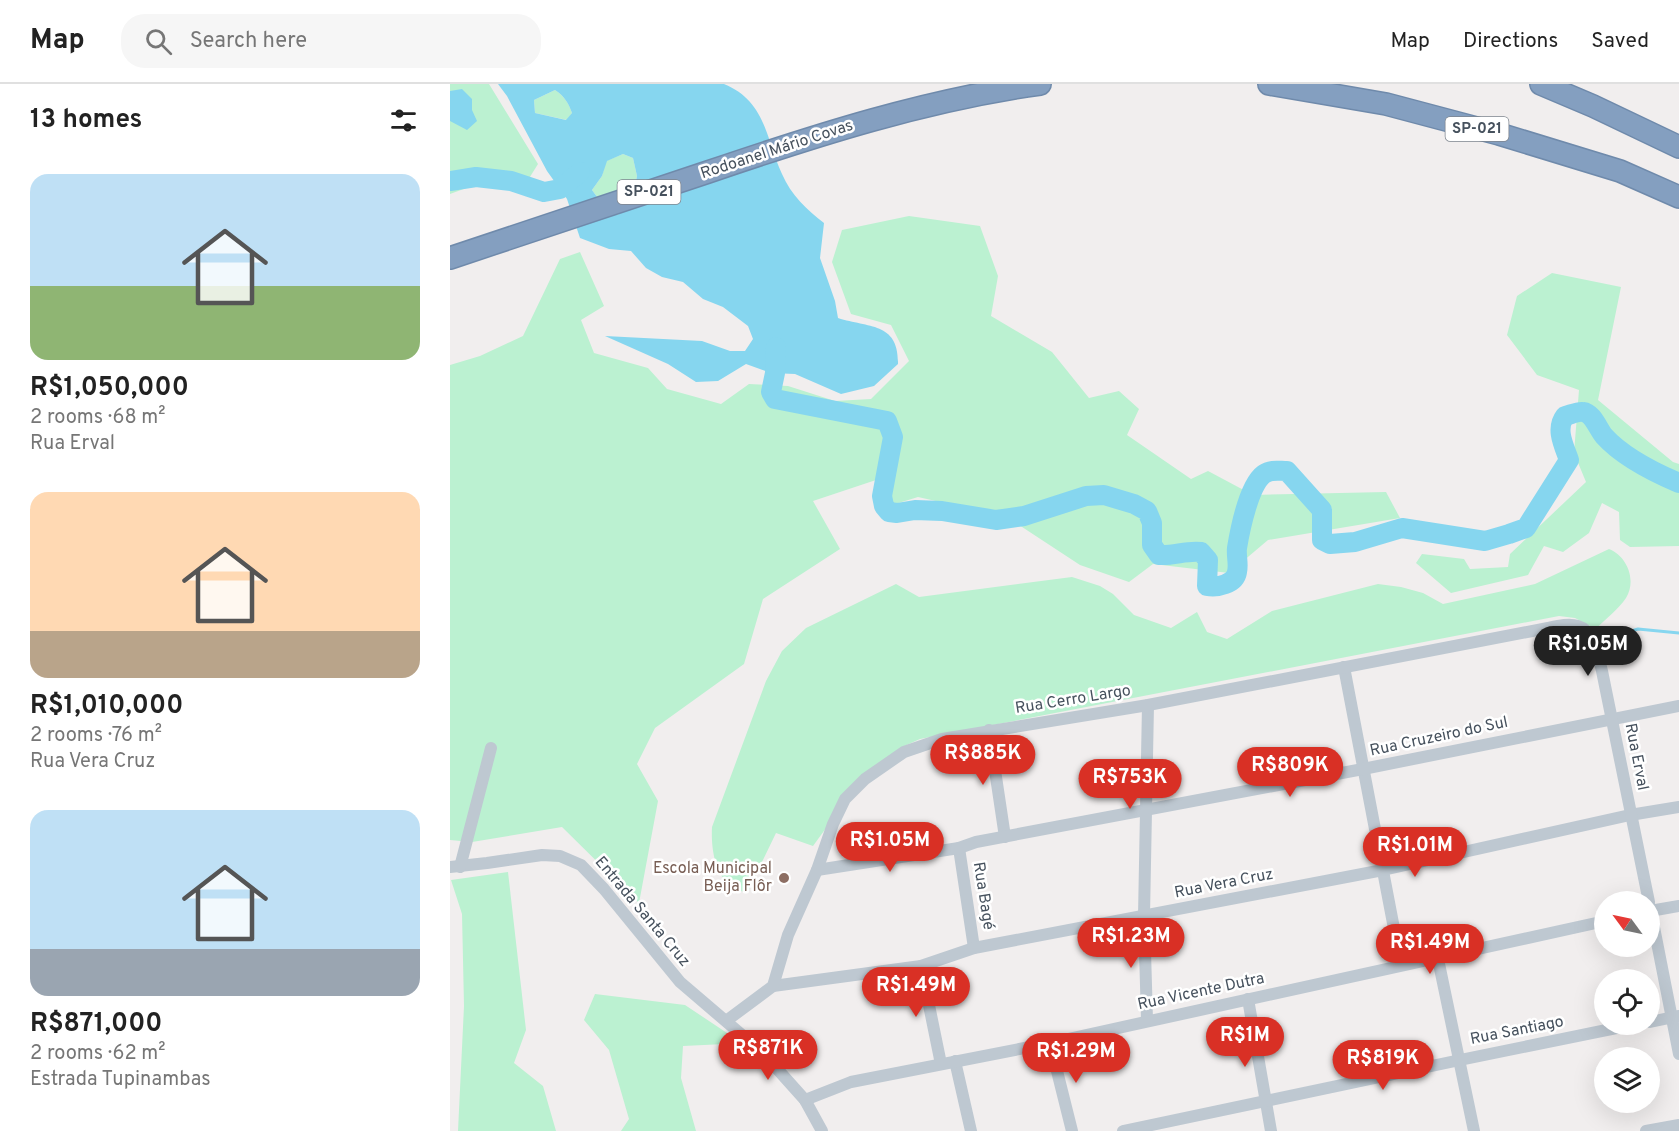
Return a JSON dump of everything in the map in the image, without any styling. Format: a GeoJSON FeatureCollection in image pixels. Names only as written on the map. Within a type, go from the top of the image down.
{"type":"FeatureCollection","features":[{"type":"Feature","properties":{"kind":"highway","name":"Rodoanel Mário Covas"},"geometry":{"type":"LineString","coordinates":[[450,258],[808,138],[909,110],[994,90],[1040,84]]}},
{"type":"Feature","properties":{"kind":"highway","name":"SP-021"},"geometry":{"type":"LineString","coordinates":[[1269,84],[1386,104],[1499,134],[1620,171],[1679,196]]}},
{"type":"Feature","properties":{"kind":"highway"},"geometry":{"type":"LineString","coordinates":[[1541,84],[1679,147]]}},
{"type":"Feature","properties":{"kind":"street","name":"Rua Cerro Largo"},"geometry":{"type":"LineString","coordinates":[[774,986],[788,935],[817,870],[833,824],[846,800],[865,779],[894,757],[918,746],[989,730],[1148,705],[1548,628],[1578,626]]}},
{"type":"Feature","properties":{"kind":"street","name":"Rua Erval"},"geometry":{"type":"LineString","coordinates":[[1578,626],[1586,631],[1595,645],[1647,891]]}},
{"type":"Feature","properties":{"kind":"street"},"geometry":{"type":"LineString","coordinates":[[1344,667],[1401,965]]}},
{"type":"Feature","properties":{"kind":"street"},"geometry":{"type":"LineString","coordinates":[[1147,1020],[1144,916],[1148,705]]}},
{"type":"Feature","properties":{"kind":"street","name":"Rua Cruzeiro do Sul"},"geometry":{"type":"LineString","coordinates":[[817,870],[959,848],[976,842],[1363,769],[1679,706]]}},
{"type":"Feature","properties":{"kind":"street"},"geometry":{"type":"LineString","coordinates":[[989,730],[1005,837]]}},
{"type":"Feature","properties":{"kind":"street"},"geometry":{"type":"LineString","coordinates":[[455,867],[491,748]]}},
{"type":"Feature","properties":{"kind":"street","name":"Rua Vera Cruz"},"geometry":{"type":"LineString","coordinates":[[774,986],[921,966],[974,948],[1383,870],[1630,815],[1679,807]]}},
{"type":"Feature","properties":{"kind":"street","name":"Rua Bagé"},"geometry":{"type":"LineString","coordinates":[[959,848],[974,948]]}},
{"type":"Feature","properties":{"kind":"street","name":"Entrada Santa Cruz"},"geometry":{"type":"LineString","coordinates":[[455,867],[542,855],[560,856],[575,862],[604,889],[680,981],[763,1053],[805,1100],[822,1131]]}},
{"type":"Feature","properties":{"kind":"street"},"geometry":{"type":"LineString","coordinates":[[1660,908],[1679,906]]}},
{"type":"Feature","properties":{"kind":"street","name":"Rua Vicente Dutra"},"geometry":{"type":"LineString","coordinates":[[805,1100],[851,1082],[1050,1043],[1594,923]]}},
{"type":"Feature","properties":{"kind":"street"},"geometry":{"type":"LineString","coordinates":[[1660,952],[1675,1017],[1679,1054]]}},
{"type":"Feature","properties":{"kind":"street"},"geometry":{"type":"LineString","coordinates":[[1438,958],[1473,1131]]}},
{"type":"Feature","properties":{"kind":"street"},"geometry":{"type":"LineString","coordinates":[[921,966],[941,1064]]}},
{"type":"Feature","properties":{"kind":"street"},"geometry":{"type":"LineString","coordinates":[[726,1021],[774,986]]}},
{"type":"Feature","properties":{"kind":"street"},"geometry":{"type":"LineString","coordinates":[[1248,999],[1271,1131]]}},
{"type":"Feature","properties":{"kind":"street"},"geometry":{"type":"LineString","coordinates":[[1660,1020],[1675,1017]]}},
{"type":"Feature","properties":{"kind":"street","name":"Rua Santiago"},"geometry":{"type":"LineString","coordinates":[[1123,1131],[1594,1033]]}},
{"type":"Feature","properties":{"kind":"street"},"geometry":{"type":"LineString","coordinates":[[1050,1043],[1072,1131]]}},
{"type":"Feature","properties":{"kind":"street"},"geometry":{"type":"LineString","coordinates":[[955,1061],[971,1131]]}},
{"type":"Feature","properties":{"kind":"street"},"geometry":{"type":"LineString","coordinates":[[1646,1131],[1679,1125]]}},
{"type":"Feature","properties":{"kind":"green space"},"geometry":{"type":"Polygon","coordinates":[[[450,84],[489,84],[538,164],[528,180],[502,175],[450,194],[450,84]]]}},
{"type":"Feature","properties":{"kind":"green space"},"geometry":{"type":"Polygon","coordinates":[[[555,90],[567,102],[572,113],[567,120],[535,113],[534,100],[555,90]]]}},
{"type":"Feature","properties":{"kind":"green space"},"geometry":{"type":"Polygon","coordinates":[[[623,154],[633,158],[637,176],[631,207],[617,215],[608,212],[592,190],[602,176],[606,161],[623,154]]]}},
{"type":"Feature","properties":{"kind":"green space"},"geometry":{"type":"Polygon","coordinates":[[[909,216],[980,226],[998,276],[991,316],[1052,352],[1089,398],[1119,391],[1139,409],[1127,435],[1191,479],[1208,471],[1253,495],[1386,492],[1400,518],[1268,540],[1229,573],[1153,564],[1129,582],[1080,565],[1007,517],[918,497],[892,505],[876,480],[813,501],[840,549],[763,599],[744,664],[655,728],[637,764],[658,801],[639,903],[562,827],[472,842],[450,840],[450,365],[480,356],[523,336],[560,259],[580,252],[604,306],[581,320],[594,353],[648,368],[667,389],[721,404],[749,384],[788,386],[835,401],[871,399],[909,361],[891,325],[851,314],[832,262],[842,230],[909,216]]]}},
{"type":"Feature","properties":{"kind":"green space"},"geometry":{"type":"Polygon","coordinates":[[[1552,273],[1621,287],[1598,400],[1673,462],[1679,464],[1679,546],[1630,547],[1620,540],[1619,512],[1602,503],[1589,533],[1563,552],[1544,546],[1528,575],[1451,593],[1416,563],[1422,554],[1464,559],[1470,569],[1508,567],[1510,554],[1586,482],[1574,453],[1579,390],[1537,375],[1507,335],[1517,296],[1552,273]]]}},
{"type":"Feature","properties":{"kind":"green space"},"geometry":{"type":"Polygon","coordinates":[[[1609,549],[1621,557],[1625,563],[1631,584],[1623,602],[1596,629],[1575,618],[1559,616],[920,739],[900,748],[866,773],[813,846],[776,833],[747,893],[729,885],[717,866],[712,843],[712,827],[766,681],[782,651],[806,628],[896,584],[919,597],[1072,577],[1100,586],[1113,594],[1134,615],[1171,628],[1197,612],[1207,632],[1227,639],[1272,611],[1378,584],[1423,593],[1443,604],[1535,584],[1609,549]]]}},
{"type":"Feature","properties":{"kind":"green space"},"geometry":{"type":"Polygon","coordinates":[[[508,872],[526,1030],[514,1063],[543,1086],[556,1131],[458,1131],[464,1006],[462,914],[451,880],[508,872]]]}},
{"type":"Feature","properties":{"kind":"green space"},"geometry":{"type":"Polygon","coordinates":[[[595,994],[685,1005],[727,1033],[725,1044],[683,1046],[681,1078],[696,1131],[621,1131],[629,1119],[609,1050],[584,1020],[595,994]]]}},
{"type":"Feature","properties":{"kind":"water"},"geometry":{"type":"Polygon","coordinates":[[[498,84],[724,84],[738,91],[749,100],[763,122],[782,174],[790,189],[824,223],[820,258],[835,301],[838,318],[871,326],[888,334],[897,350],[898,364],[874,386],[841,394],[795,374],[771,373],[746,364],[718,381],[696,382],[668,364],[605,336],[702,341],[730,351],[745,351],[753,339],[748,326],[723,307],[703,299],[683,282],[662,277],[646,268],[631,251],[609,249],[580,238],[567,199],[547,171],[507,96],[498,84]],[[555,90],[534,100],[535,113],[566,120],[572,113],[565,100],[555,90]],[[623,154],[607,161],[602,176],[592,190],[608,212],[617,215],[631,207],[637,176],[633,158],[623,154]]]}},
{"type":"Feature","properties":{"kind":"water"},"geometry":{"type":"Polygon","coordinates":[[[462,89],[472,99],[472,110],[477,121],[467,130],[450,121],[450,91],[462,89]]]}},
{"type":"Feature","properties":{"kind":"waterway"},"geometry":{"type":"LineString","coordinates":[[450,181],[476,177],[511,181],[544,192],[560,189],[580,172]]}},
{"type":"Feature","properties":{"kind":"waterway"},"geometry":{"type":"LineString","coordinates":[[776,347],[775,373],[771,392],[775,399],[887,421],[893,437],[882,496],[884,506],[889,512],[942,511],[996,520],[1024,516],[1086,496],[1104,495],[1134,504],[1147,511],[1152,523],[1152,545],[1159,555],[1201,552],[1208,560],[1207,586],[1225,584],[1236,576],[1237,548],[1246,508],[1254,488],[1269,471],[1287,471],[1322,510],[1322,540],[1330,544],[1355,542],[1402,528],[1485,541],[1526,528],[1569,460],[1561,438],[1562,421],[1565,416],[1579,412],[1590,415],[1604,436],[1629,457],[1679,483]]}},
{"type":"Feature","properties":{"kind":"waterway"},"geometry":{"type":"LineString","coordinates":[[1608,638],[1638,629],[1679,633]]}},
{"type":"Feature","properties":{"kind":"place","name":"Escola Municipal Beija Flôr"},"geometry":{"type":"Point","coordinates":[784,878]}}]}
